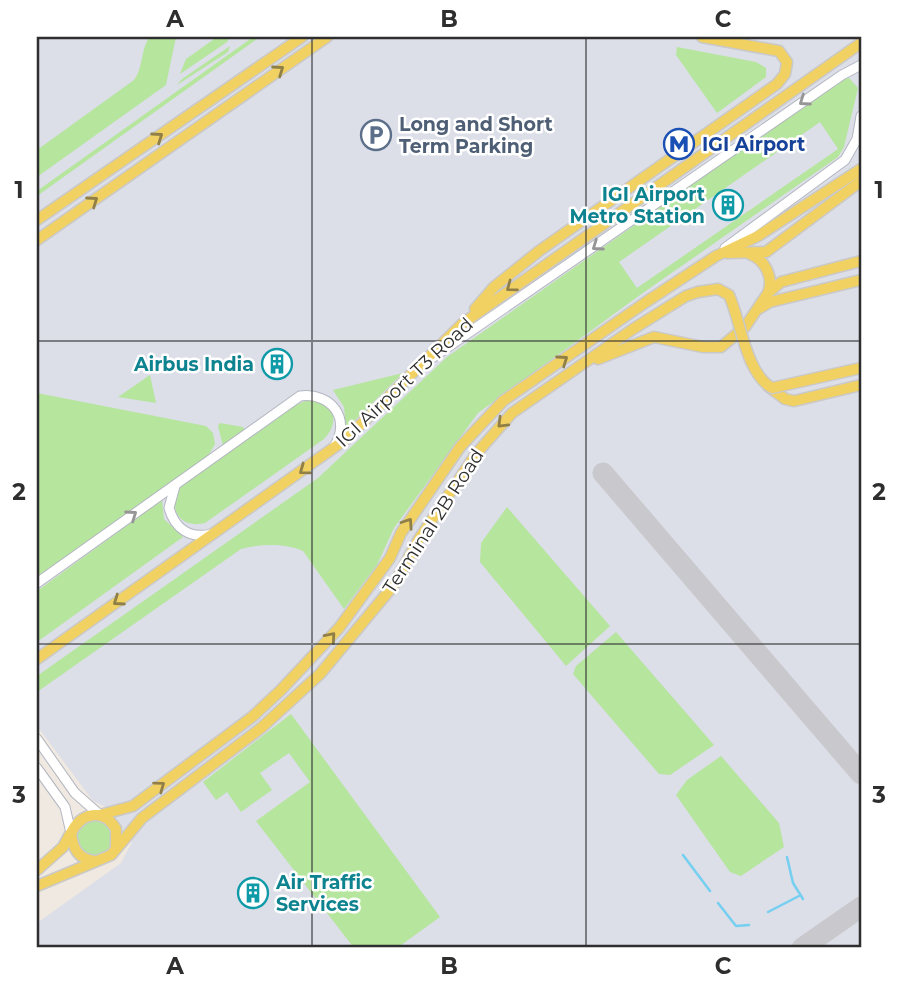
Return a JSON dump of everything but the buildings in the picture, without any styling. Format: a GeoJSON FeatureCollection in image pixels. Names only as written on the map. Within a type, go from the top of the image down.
{"type":"FeatureCollection","features":[{"type":"Feature","properties":{"kind":"main road"},"geometry":{"type":"LineString","coordinates":[[39,219],[302,37]]}},
{"type":"Feature","properties":{"kind":"main road"},"geometry":{"type":"LineString","coordinates":[[37,240],[327,37]]}},
{"type":"Feature","properties":{"kind":"main road"},"geometry":{"type":"LineString","coordinates":[[462,324],[511,272],[777,84],[785,74],[787,62],[779,51],[702,37]]}},
{"type":"Feature","properties":{"kind":"main road","name":"IGI Airport T3 Road"},"geometry":{"type":"LineString","coordinates":[[37,659],[328,452],[369,418],[462,324],[861,43]]}},
{"type":"Feature","properties":{"kind":"main road","name":"Terminal 2B Road"},"geometry":{"type":"LineString","coordinates":[[100,815],[133,806],[252,717],[311,660],[374,581],[390,558],[401,533],[460,447],[486,416],[646,302],[716,256],[758,236],[861,169]]}},
{"type":"Feature","properties":{"kind":"main road"},"geometry":{"type":"LineString","coordinates":[[716,256],[729,253],[750,254],[771,249],[861,181]]}},
{"type":"Feature","properties":{"kind":"main road"},"geometry":{"type":"LineString","coordinates":[[576,367],[654,337],[702,347],[721,347],[735,337],[768,293],[771,280],[765,267],[750,254]]}},
{"type":"Feature","properties":{"kind":"main road"},"geometry":{"type":"LineString","coordinates":[[768,293],[789,278],[861,261]]}},
{"type":"Feature","properties":{"kind":"main road"},"geometry":{"type":"LineString","coordinates":[[756,312],[770,302],[861,280]]}},
{"type":"Feature","properties":{"kind":"main road","name":"Terminal 2B Road"},"geometry":{"type":"LineString","coordinates":[[116,849],[142,818],[261,727],[320,674],[393,586],[419,539],[487,439],[512,413],[576,367],[685,296],[718,289],[729,295],[743,341],[768,386]]}},
{"type":"Feature","properties":{"kind":"main road"},"geometry":{"type":"LineString","coordinates":[[768,386],[777,389],[861,368]]}},
{"type":"Feature","properties":{"kind":"main road"},"geometry":{"type":"LineString","coordinates":[[768,386],[785,399],[794,401],[861,385]]}},
{"type":"Feature","properties":{"kind":"main road"},"geometry":{"type":"LineString","coordinates":[[374,581],[382,577],[393,586]]}},
{"type":"Feature","properties":{"kind":"main road"},"geometry":{"type":"LineString","coordinates":[[37,870],[63,847],[86,816],[100,815],[116,829],[116,849],[105,859],[37,886]]}},
{"type":"Feature","properties":{"kind":"main road"},"geometry":{"type":"LineString","coordinates":[[71,833],[78,854],[97,861]]}},
{"type":"Feature","properties":{"kind":"street"},"geometry":{"type":"LineString","coordinates":[[427,361],[842,75],[861,65]]}},
{"type":"Feature","properties":{"kind":"street"},"geometry":{"type":"LineString","coordinates":[[842,75],[861,75]]}},
{"type":"Feature","properties":{"kind":"street"},"geometry":{"type":"LineString","coordinates":[[716,256],[753,225],[845,160],[857,139],[861,116]]}},
{"type":"Feature","properties":{"kind":"street"},"geometry":{"type":"LineString","coordinates":[[37,583],[300,396],[320,396],[336,408],[340,417],[340,436],[328,452]]}},
{"type":"Feature","properties":{"kind":"street"},"geometry":{"type":"LineString","coordinates":[[182,479],[170,497],[172,519],[188,534],[198,537],[219,531]]}},
{"type":"Feature","properties":{"kind":"street"},"geometry":{"type":"LineString","coordinates":[[37,739],[75,793],[100,815]]}},
{"type":"Feature","properties":{"kind":"street"},"geometry":{"type":"LineString","coordinates":[[37,768],[65,807],[71,833]]}},
{"type":"Feature","properties":{"kind":"shaded area"},"geometry":{"type":"Polygon","coordinates":[[[37,37],[861,37],[861,948],[37,948],[37,923],[121,863],[132,842],[110,809],[93,801],[37,726],[37,37]]]}},
{"type":"Feature","properties":{"kind":"green space"},"geometry":{"type":"Polygon","coordinates":[[[150,37],[176,37],[166,85],[37,177],[37,150],[134,80],[150,37]]]}},
{"type":"Feature","properties":{"kind":"green space"},"geometry":{"type":"Polygon","coordinates":[[[217,37],[230,37],[227,42],[180,74],[186,59],[217,37]]]}},
{"type":"Feature","properties":{"kind":"green space"},"geometry":{"type":"Polygon","coordinates":[[[253,37],[260,37],[37,196],[37,191],[253,37]]]}},
{"type":"Feature","properties":{"kind":"green space"},"geometry":{"type":"Polygon","coordinates":[[[230,46],[228,52],[177,85],[182,79],[230,46]]]}},
{"type":"Feature","properties":{"kind":"green space"},"geometry":{"type":"Polygon","coordinates":[[[677,47],[756,62],[766,68],[766,77],[717,113],[676,55],[677,47]]]}},
{"type":"Feature","properties":{"kind":"green space"},"geometry":{"type":"Polygon","coordinates":[[[849,78],[858,88],[844,147],[838,157],[640,295],[478,413],[394,528],[377,565],[344,609],[303,551],[272,545],[241,549],[37,692],[37,676],[318,478],[447,357],[841,80],[849,78]],[[820,122],[619,262],[637,288],[838,149],[820,122]]]}},
{"type":"Feature","properties":{"kind":"green space"},"geometry":{"type":"Polygon","coordinates":[[[403,373],[346,429],[344,407],[333,390],[403,373]]]}},
{"type":"Feature","properties":{"kind":"green space"},"geometry":{"type":"Polygon","coordinates":[[[150,375],[156,403],[118,397],[150,375]]]}},
{"type":"Feature","properties":{"kind":"green space"},"geometry":{"type":"Polygon","coordinates":[[[37,393],[206,426],[213,433],[215,444],[207,458],[37,579],[37,393]]]}},
{"type":"Feature","properties":{"kind":"green space"},"geometry":{"type":"Polygon","coordinates":[[[312,398],[326,405],[333,414],[332,426],[324,439],[205,523],[187,523],[181,519],[177,513],[175,499],[184,483],[296,405],[312,398]]]}},
{"type":"Feature","properties":{"kind":"green space"},"geometry":{"type":"Polygon","coordinates":[[[220,423],[243,427],[245,431],[223,446],[218,426],[220,423]]]}},
{"type":"Feature","properties":{"kind":"green space"},"geometry":{"type":"Polygon","coordinates":[[[162,500],[164,519],[183,537],[37,642],[37,591],[162,500]]]}},
{"type":"Feature","properties":{"kind":"green space"},"geometry":{"type":"Polygon","coordinates":[[[507,507],[610,626],[566,666],[480,562],[481,543],[507,507]]]}},
{"type":"Feature","properties":{"kind":"green space"},"geometry":{"type":"Polygon","coordinates":[[[616,632],[714,745],[670,775],[659,774],[573,674],[576,666],[616,632]]]}},
{"type":"Feature","properties":{"kind":"green space"},"geometry":{"type":"Polygon","coordinates":[[[291,714],[440,917],[397,948],[354,948],[256,821],[310,782],[289,753],[260,773],[272,790],[241,812],[227,792],[216,800],[203,782],[291,714]]]}},
{"type":"Feature","properties":{"kind":"green space"},"geometry":{"type":"Polygon","coordinates":[[[721,756],[779,823],[784,847],[741,876],[730,872],[676,795],[687,780],[721,756]]]}},
{"type":"Feature","properties":{"kind":"green space"},"geometry":{"type":"Polygon","coordinates":[[[95,820],[108,825],[113,838],[108,851],[95,856],[82,851],[77,838],[82,825],[95,820]]]}},
{"type":"Feature","properties":{"kind":"waterway"},"geometry":{"type":"LineString","coordinates":[[683,855],[710,891]]}},
{"type":"Feature","properties":{"kind":"waterway"},"geometry":{"type":"LineString","coordinates":[[787,857],[793,883],[803,899]]}},
{"type":"Feature","properties":{"kind":"waterway"},"geometry":{"type":"LineString","coordinates":[[768,912],[799,896]]}},
{"type":"Feature","properties":{"kind":"waterway"},"geometry":{"type":"LineString","coordinates":[[718,903],[736,926],[749,925]]}},
{"type":"Feature","properties":{"kind":"taxiway"},"geometry":{"type":"LineString","coordinates":[[603,473],[861,774]]}},
{"type":"Feature","properties":{"kind":"taxiway"},"geometry":{"type":"LineString","coordinates":[[802,948],[861,907]]}},
{"type":"Feature","properties":{"kind":"place","name":"Long and Short Term Parking"},"geometry":{"type":"Point","coordinates":[376,135]}},
{"type":"Feature","properties":{"kind":"place","name":"IGI Airport"},"geometry":{"type":"Point","coordinates":[679,144]}},
{"type":"Feature","properties":{"kind":"place","name":"IGI Airport Metro Station"},"geometry":{"type":"Point","coordinates":[728,205]}},
{"type":"Feature","properties":{"kind":"place","name":"Airbus India"},"geometry":{"type":"Point","coordinates":[277,364]}},
{"type":"Feature","properties":{"kind":"place","name":"Air Traffic Services"},"geometry":{"type":"Point","coordinates":[253,893]}}]}
